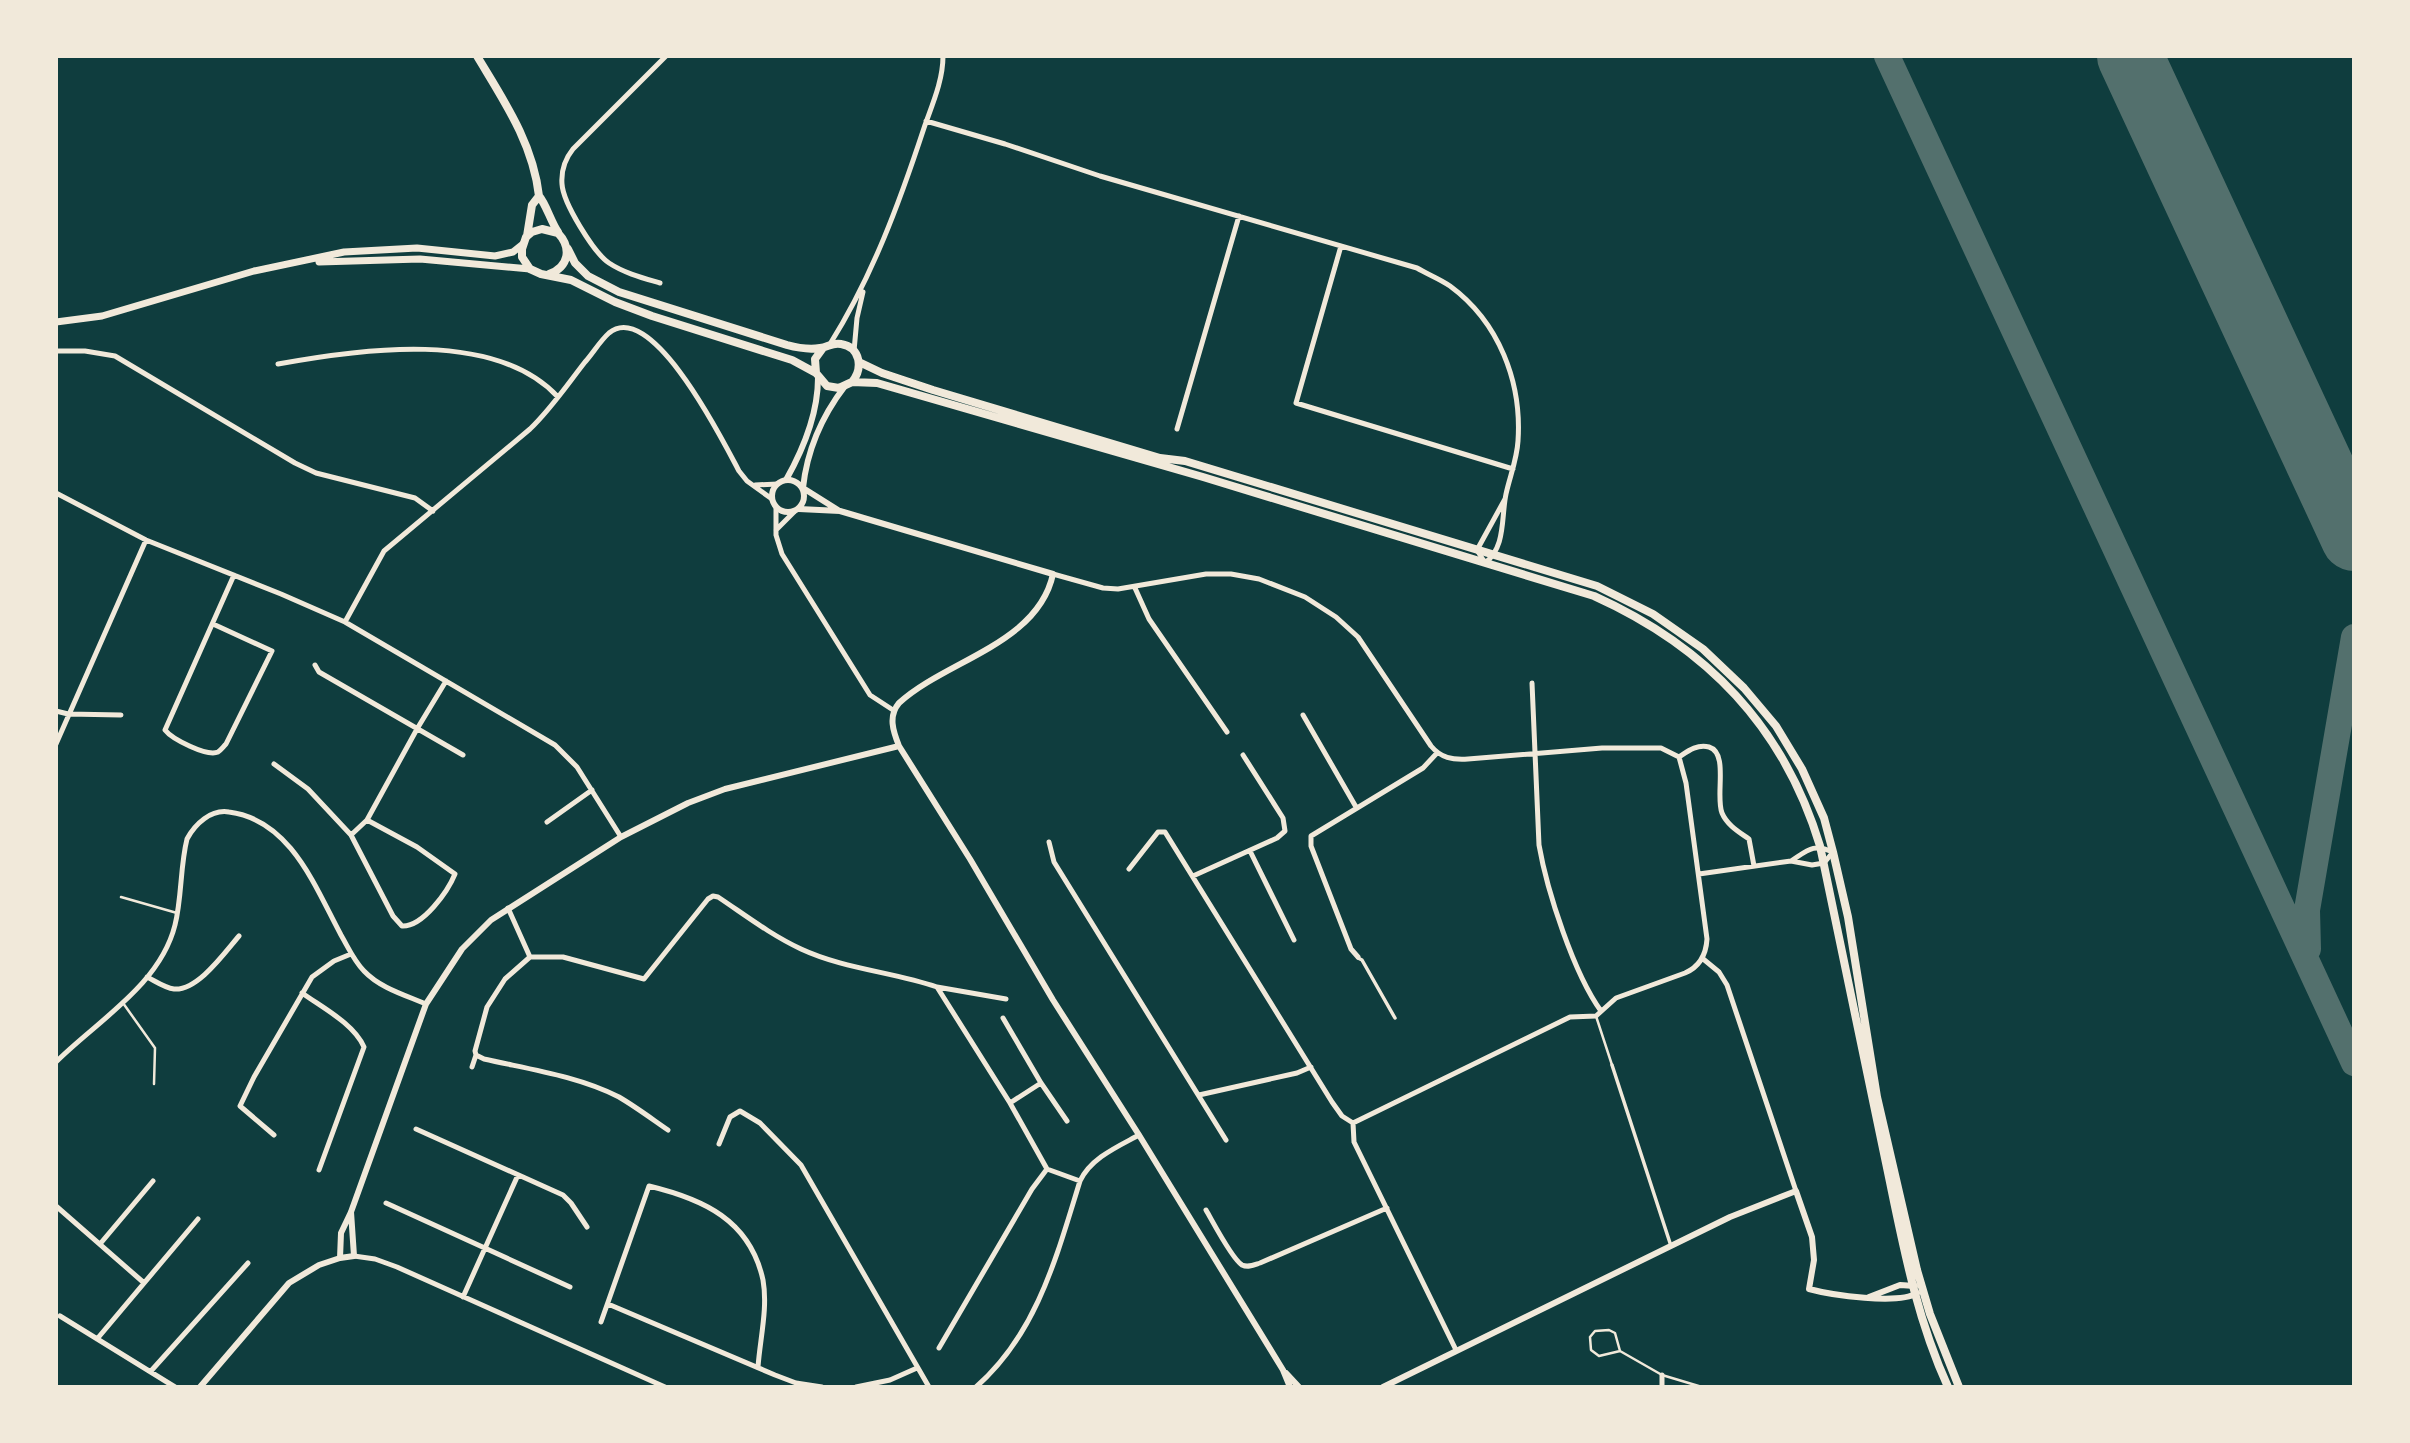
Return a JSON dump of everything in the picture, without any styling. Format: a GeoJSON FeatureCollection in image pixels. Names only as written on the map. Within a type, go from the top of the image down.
{"type":"FeatureCollection","features":[{"type":"Feature","properties":{"kind":"main road"},"geometry":{"type":"LineString","coordinates":[[477,56],[527,143],[539,196],[575,263],[588,276],[619,292],[787,345],[803,349],[843,344],[854,351],[859,362],[857,376],[849,384]]}},
{"type":"Feature","properties":{"kind":"main road"},"geometry":{"type":"LineString","coordinates":[[530,270],[522,257],[533,205],[539,196]]}},
{"type":"Feature","properties":{"kind":"main road"},"geometry":{"type":"LineString","coordinates":[[56,322],[113,313],[215,282],[344,252],[417,248],[495,256],[513,252],[532,232],[542,229],[558,233]]}},
{"type":"Feature","properties":{"kind":"main road"},"geometry":{"type":"LineString","coordinates":[[549,274],[562,266],[567,247]]}},
{"type":"Feature","properties":{"kind":"main road"},"geometry":{"type":"LineString","coordinates":[[294,263],[420,259],[549,274],[571,280],[615,302],[652,316],[792,360],[833,388],[849,384],[877,383],[1203,477],[1594,596],[1648,622],[1697,657],[1736,695],[1766,731],[1781,754],[1813,823],[1824,863],[1899,1234],[1914,1296],[1948,1387]]}},
{"type":"Feature","properties":{"kind":"main road"},"geometry":{"type":"LineString","coordinates":[[817,375],[815,359],[827,346]]}},
{"type":"Feature","properties":{"kind":"main road"},"geometry":{"type":"LineString","coordinates":[[859,362],[882,373],[933,390],[1160,458],[1185,461],[1597,586],[1653,614],[1703,649],[1744,688],[1782,736],[1802,769],[1824,818],[1848,917],[1877,1097],[1922,1289],[1945,1356],[1959,1387]]}},
{"type":"Feature","properties":{"kind":"street"},"geometry":{"type":"LineString","coordinates":[[660,283],[626,272],[609,263],[599,253],[565,197],[562,173],[565,161],[573,149],[666,56]]}},
{"type":"Feature","properties":{"kind":"street"},"geometry":{"type":"LineString","coordinates":[[854,351],[856,318],[865,284],[903,191],[940,80],[943,56]]}},
{"type":"Feature","properties":{"kind":"street"},"geometry":{"type":"LineString","coordinates":[[926,121],[1417,268],[1449,286],[1487,322],[1507,359],[1512,375],[1518,443],[1495,555],[1485,563],[1477,550],[1505,499]]}},
{"type":"Feature","properties":{"kind":"street"},"geometry":{"type":"LineString","coordinates":[[1177,429],[1239,216]]}},
{"type":"Feature","properties":{"kind":"street"},"geometry":{"type":"LineString","coordinates":[[1341,246],[1296,403],[1513,469]]}},
{"type":"Feature","properties":{"kind":"street"},"geometry":{"type":"LineString","coordinates":[[827,346],[865,284]]}},
{"type":"Feature","properties":{"kind":"street"},"geometry":{"type":"LineString","coordinates":[[345,622],[378,558],[530,429],[612,331],[624,328],[646,334],[663,351],[689,386],[739,471],[747,481],[772,499],[776,507],[778,546],[782,554],[870,695],[894,710]]}},
{"type":"Feature","properties":{"kind":"street"},"geometry":{"type":"LineString","coordinates":[[278,364],[380,349],[461,354],[490,359],[533,375],[558,397]]}},
{"type":"Feature","properties":{"kind":"street"},"geometry":{"type":"LineString","coordinates":[[56,351],[85,351],[115,356],[295,463],[316,473],[415,498],[433,512]]}},
{"type":"Feature","properties":{"kind":"street"},"geometry":{"type":"LineString","coordinates":[[755,485],[778,484],[786,480],[800,455],[810,428],[818,400],[817,375]]}},
{"type":"Feature","properties":{"kind":"street"},"geometry":{"type":"LineString","coordinates":[[776,530],[804,503],[805,468],[820,425],[830,406],[849,384]]}},
{"type":"Feature","properties":{"kind":"street"},"geometry":{"type":"LineString","coordinates":[[786,480],[799,483],[840,511],[1103,588],[1135,588],[1197,575],[1231,574],[1259,579],[1305,597],[1336,617],[1358,637],[1437,753],[1453,760],[1602,748],[1661,748],[1679,757],[1686,783],[1707,939],[1702,958],[1690,971],[1624,995],[1607,1004],[1599,1014],[1570,1017],[1353,1123]]}},
{"type":"Feature","properties":{"kind":"street"},"geometry":{"type":"LineString","coordinates":[[772,499],[772,493],[778,484]]}},
{"type":"Feature","properties":{"kind":"street"},"geometry":{"type":"LineString","coordinates":[[56,493],[146,540],[345,622],[555,745],[577,767],[621,837]]}},
{"type":"Feature","properties":{"kind":"street"},"geometry":{"type":"LineString","coordinates":[[776,507],[785,512],[840,511]]}},
{"type":"Feature","properties":{"kind":"street"},"geometry":{"type":"LineString","coordinates":[[56,744],[146,540]]}},
{"type":"Feature","properties":{"kind":"street"},"geometry":{"type":"LineString","coordinates":[[213,624],[272,651],[226,744],[217,752],[209,754],[171,736],[165,730],[234,575]]}},
{"type":"Feature","properties":{"kind":"street"},"geometry":{"type":"LineString","coordinates":[[1053,575],[1045,597],[1015,631],[905,697],[894,710],[893,725],[898,746],[928,790],[1053,1000],[1283,1370],[1290,1387]]}},
{"type":"Feature","properties":{"kind":"street"},"geometry":{"type":"LineString","coordinates":[[1135,588],[1149,619],[1227,732]]}},
{"type":"Feature","properties":{"kind":"street"},"geometry":{"type":"LineString","coordinates":[[314,666],[319,672],[463,755]]}},
{"type":"Feature","properties":{"kind":"street"},"geometry":{"type":"LineString","coordinates":[[351,835],[367,820],[446,681]]}},
{"type":"Feature","properties":{"kind":"street"},"geometry":{"type":"LineString","coordinates":[[1532,683],[1542,864],[1564,932],[1599,1014]]}},
{"type":"Feature","properties":{"kind":"street"},"geometry":{"type":"LineString","coordinates":[[56,711],[68,715],[121,715]]}},
{"type":"Feature","properties":{"kind":"street"},"geometry":{"type":"LineString","coordinates":[[1303,715],[1356,807]]}},
{"type":"Feature","properties":{"kind":"street"},"geometry":{"type":"LineString","coordinates":[[340,1258],[341,1233],[351,1213],[426,1004],[449,965],[491,920],[621,837],[707,795],[898,746]]}},
{"type":"Feature","properties":{"kind":"street"},"geometry":{"type":"LineString","coordinates":[[1679,757],[1695,747],[1704,746],[1713,748],[1718,754],[1719,801],[1722,813],[1731,826],[1749,839],[1754,866]]}},
{"type":"Feature","properties":{"kind":"street"},"geometry":{"type":"LineString","coordinates":[[1395,1018],[1362,960],[1351,949],[1311,846],[1311,835],[1423,768],[1437,753]]}},
{"type":"Feature","properties":{"kind":"street"},"geometry":{"type":"LineString","coordinates":[[1193,876],[1277,838],[1285,831],[1283,818],[1243,755]]}},
{"type":"Feature","properties":{"kind":"street"},"geometry":{"type":"LineString","coordinates":[[274,764],[308,789],[351,835],[393,916],[400,925],[413,925],[432,910],[455,874],[367,820]]}},
{"type":"Feature","properties":{"kind":"street"},"geometry":{"type":"LineString","coordinates":[[547,822],[592,790]]}},
{"type":"Feature","properties":{"kind":"street"},"geometry":{"type":"LineString","coordinates":[[56,1062],[148,977],[167,944],[177,913],[187,839],[192,829],[203,819],[224,811],[238,813],[268,827],[295,853],[351,954],[363,970],[398,993],[426,1004]]}},
{"type":"Feature","properties":{"kind":"street"},"geometry":{"type":"LineString","coordinates":[[1129,869],[1156,834],[1162,831],[1167,834],[1342,1116],[1353,1123]]}},
{"type":"Feature","properties":{"kind":"street"},"geometry":{"type":"LineString","coordinates":[[1049,842],[1055,862],[1226,1140]]}},
{"type":"Feature","properties":{"kind":"street"},"geometry":{"type":"LineString","coordinates":[[1699,874],[1791,861],[1824,863],[1833,852],[1820,846],[1791,861]]}},
{"type":"Feature","properties":{"kind":"street"},"geometry":{"type":"LineString","coordinates":[[1250,850],[1294,940]]}},
{"type":"Feature","properties":{"kind":"street"},"geometry":{"type":"LineString","coordinates":[[472,1067],[486,1007],[505,979],[530,957],[563,957],[644,979],[690,920],[713,896],[801,949],[862,969],[937,987],[1006,999]]}},
{"type":"Feature","properties":{"kind":"street"},"geometry":{"type":"LineString","coordinates":[[508,908],[530,957]]}},
{"type":"Feature","properties":{"kind":"street"},"geometry":{"type":"LineString","coordinates":[[148,977],[173,989],[185,987],[211,970],[239,936]]}},
{"type":"Feature","properties":{"kind":"street"},"geometry":{"type":"LineString","coordinates":[[274,1135],[240,1106],[254,1076],[312,977],[334,961],[351,954]]}},
{"type":"Feature","properties":{"kind":"street"},"geometry":{"type":"LineString","coordinates":[[1702,958],[1719,972],[1727,985],[1812,1237],[1814,1260],[1809,1289],[1835,1296],[1869,1297],[1914,1296],[1922,1289],[1912,1284],[1869,1297]]}},
{"type":"Feature","properties":{"kind":"street"},"geometry":{"type":"LineString","coordinates":[[937,987],[1048,1169],[1080,1181]]}},
{"type":"Feature","properties":{"kind":"street"},"geometry":{"type":"LineString","coordinates":[[302,993],[350,1028],[364,1048],[319,1170]]}},
{"type":"Feature","properties":{"kind":"street"},"geometry":{"type":"LineString","coordinates":[[1003,1018],[1067,1121]]}},
{"type":"Feature","properties":{"kind":"street"},"geometry":{"type":"LineString","coordinates":[[476,1055],[600,1088],[619,1097],[668,1130]]}},
{"type":"Feature","properties":{"kind":"street"},"geometry":{"type":"LineString","coordinates":[[1612,1065],[1671,1246]]}},
{"type":"Feature","properties":{"kind":"street"},"geometry":{"type":"LineString","coordinates":[[1199,1094],[1297,1073],[1311,1067]]}},
{"type":"Feature","properties":{"kind":"street"},"geometry":{"type":"LineString","coordinates":[[1010,1103],[1041,1083]]}},
{"type":"Feature","properties":{"kind":"street"},"geometry":{"type":"LineString","coordinates":[[719,1144],[730,1117],[740,1111],[760,1123],[801,1165],[929,1387]]}},
{"type":"Feature","properties":{"kind":"street"},"geometry":{"type":"LineString","coordinates":[[1353,1123],[1354,1142],[1457,1350]]}},
{"type":"Feature","properties":{"kind":"street"},"geometry":{"type":"LineString","coordinates":[[416,1129],[563,1195],[587,1227]]}},
{"type":"Feature","properties":{"kind":"street"},"geometry":{"type":"LineString","coordinates":[[976,1387],[1012,1350],[1032,1317],[1080,1181],[1089,1166],[1139,1135]]}},
{"type":"Feature","properties":{"kind":"street"},"geometry":{"type":"LineString","coordinates":[[939,1348],[1032,1189],[1048,1169]]}},
{"type":"Feature","properties":{"kind":"street"},"geometry":{"type":"LineString","coordinates":[[463,1297],[518,1175]]}},
{"type":"Feature","properties":{"kind":"street"},"geometry":{"type":"LineString","coordinates":[[100,1244],[153,1181]]}},
{"type":"Feature","properties":{"kind":"street"},"geometry":{"type":"LineString","coordinates":[[601,1322],[649,1186],[669,1191],[710,1206],[735,1226],[748,1243],[763,1281],[764,1300],[758,1367]]}},
{"type":"Feature","properties":{"kind":"street"},"geometry":{"type":"LineString","coordinates":[[1383,1387],[1730,1217],[1796,1191]]}},
{"type":"Feature","properties":{"kind":"street"},"geometry":{"type":"LineString","coordinates":[[386,1203],[570,1287]]}},
{"type":"Feature","properties":{"kind":"street"},"geometry":{"type":"LineString","coordinates":[[56,1206],[143,1282]]}},
{"type":"Feature","properties":{"kind":"street"},"geometry":{"type":"LineString","coordinates":[[1206,1210],[1236,1258],[1243,1265],[1249,1266],[1387,1208]]}},
{"type":"Feature","properties":{"kind":"street"},"geometry":{"type":"LineString","coordinates":[[351,1213],[354,1256]]}},
{"type":"Feature","properties":{"kind":"street"},"geometry":{"type":"LineString","coordinates":[[97,1339],[198,1219]]}},
{"type":"Feature","properties":{"kind":"street"},"geometry":{"type":"LineString","coordinates":[[200,1387],[289,1283],[319,1265],[354,1256],[375,1259],[397,1267],[665,1387]]}},
{"type":"Feature","properties":{"kind":"street"},"geometry":{"type":"LineString","coordinates":[[151,1371],[248,1263]]}},
{"type":"Feature","properties":{"kind":"street"},"geometry":{"type":"LineString","coordinates":[[608,1304],[796,1383],[822,1387]]}},
{"type":"Feature","properties":{"kind":"street"},"geometry":{"type":"LineString","coordinates":[[60,1316],[175,1387]]}},
{"type":"Feature","properties":{"kind":"street"},"geometry":{"type":"LineString","coordinates":[[856,1387],[890,1380],[917,1368]]}},
{"type":"Feature","properties":{"kind":"street"},"geometry":{"type":"LineString","coordinates":[[1283,1370],[1299,1387]]}},
{"type":"Feature","properties":{"kind":"street"},"geometry":{"type":"LineString","coordinates":[[1662,1375],[1662,1387]]}},
{"type":"Feature","properties":{"kind":"lane"},"geometry":{"type":"LineString","coordinates":[[121,897],[177,913]]}},
{"type":"Feature","properties":{"kind":"lane"},"geometry":{"type":"LineString","coordinates":[[122,1002],[155,1048],[154,1084]]}},
{"type":"Feature","properties":{"kind":"lane"},"geometry":{"type":"LineString","coordinates":[[1599,1014],[1612,1065]]}},
{"type":"Feature","properties":{"kind":"lane"},"geometry":{"type":"LineString","coordinates":[[1620,1350],[1605,1356],[1594,1354],[1590,1337],[1595,1331],[1609,1330],[1615,1333],[1620,1350],[1662,1375],[1702,1387]]}},
{"type":"Feature","properties":{"kind":"taxiway"},"geometry":{"type":"LineString","coordinates":[[1887,56],[2354,1063]]}},
{"type":"Feature","properties":{"kind":"taxiway"},"geometry":{"type":"LineString","coordinates":[[2308,949],[2307,910],[2354,637]]}},
{"type":"Feature","properties":{"kind":"runway"},"geometry":{"type":"LineString","coordinates":[[2130,56],[2354,538]]}}]}
